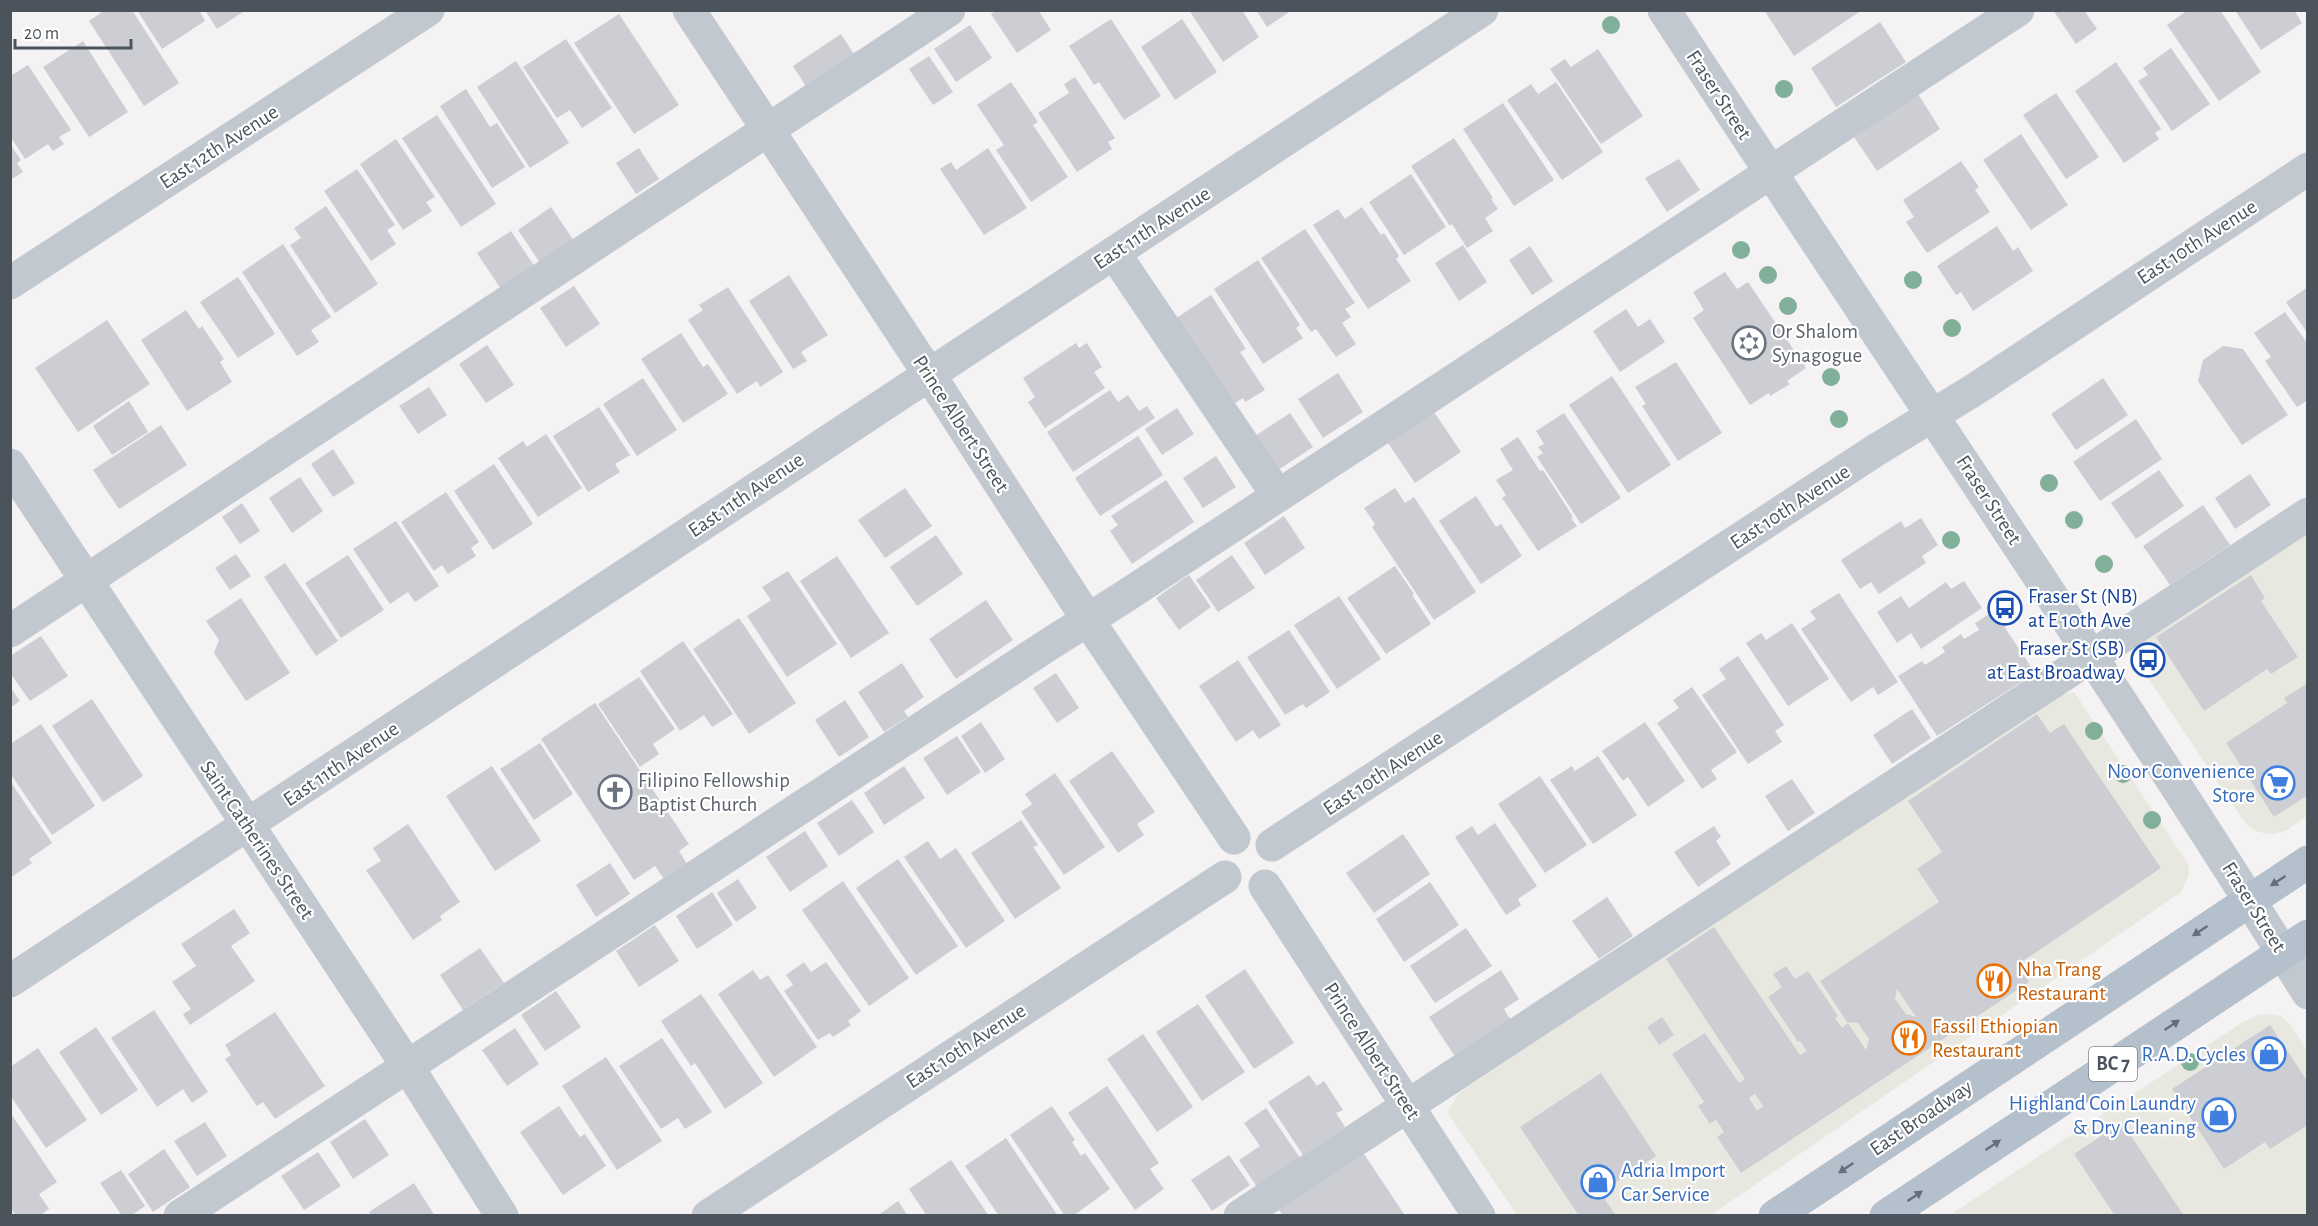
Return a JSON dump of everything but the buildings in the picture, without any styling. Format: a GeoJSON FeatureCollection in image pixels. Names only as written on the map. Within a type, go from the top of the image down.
{"type":"FeatureCollection","features":[{"type":"Feature","properties":{"kind":"main road","name":"East Broadway"},"geometry":{"type":"LineString","coordinates":[[1774,1215],[2307,862]]}},
{"type":"Feature","properties":{"kind":"main road","name":"BC 7"},"geometry":{"type":"LineString","coordinates":[[1886,1215],[2295,944]]}},
{"type":"Feature","properties":{"kind":"street","name":"East 12th Avenue"},"geometry":{"type":"LineString","coordinates":[[10,283],[428,10]]}},
{"type":"Feature","properties":{"kind":"street","name":"Prince Albert Street"},"geometry":{"type":"LineString","coordinates":[[689,10],[1088,620],[1234,838]]}},
{"type":"Feature","properties":{"kind":"street"},"geometry":{"type":"LineString","coordinates":[[10,631],[949,10]]}},
{"type":"Feature","properties":{"kind":"street","name":"East 11th Avenue"},"geometry":{"type":"LineString","coordinates":[[10,981],[1482,10]]}},
{"type":"Feature","properties":{"kind":"street","name":"Fraser Street"},"geometry":{"type":"LineString","coordinates":[[1664,10],[1933,415],[2249,900],[2295,944],[2307,993]]}},
{"type":"Feature","properties":{"kind":"street"},"geometry":{"type":"LineString","coordinates":[[180,1215],[2018,10]]}},
{"type":"Feature","properties":{"kind":"street","name":"East 10th Avenue"},"geometry":{"type":"LineString","coordinates":[[1272,845],[2307,169]]}},
{"type":"Feature","properties":{"kind":"street"},"geometry":{"type":"LineString","coordinates":[[1114,253],[1278,496]]}},
{"type":"Feature","properties":{"kind":"street","name":"Saint Catherines Street"},"geometry":{"type":"LineString","coordinates":[[10,465],[408,1067],[502,1215]]}},
{"type":"Feature","properties":{"kind":"street"},"geometry":{"type":"LineString","coordinates":[[1240,1215],[2307,514]]}},
{"type":"Feature","properties":{"kind":"street"},"geometry":{"type":"LineString","coordinates":[[1250,834],[1259,835],[1272,845],[1277,853],[1276,871],[1265,886],[1248,891],[1239,888],[1225,877],[1221,860],[1227,844],[1234,838],[1250,834]]}},
{"type":"Feature","properties":{"kind":"street","name":"East 10th Avenue"},"geometry":{"type":"LineString","coordinates":[[708,1215],[1225,877]]}},
{"type":"Feature","properties":{"kind":"street","name":"Prince Albert Street"},"geometry":{"type":"LineString","coordinates":[[1265,886],[1479,1215]]}},
{"type":"Feature","properties":{"kind":"shaded area"},"geometry":{"type":"Polygon","coordinates":[[[2307,527],[2307,816],[2287,830],[2274,834],[2263,833],[2253,830],[2243,820],[2132,654],[2143,637],[2307,527]]]}},
{"type":"Feature","properties":{"kind":"shaded area"},"geometry":{"type":"Polygon","coordinates":[[[2074,692],[2188,864],[2189,875],[2181,892],[1711,1215],[1517,1215],[1447,1112],[1460,1092],[2053,697],[2074,692]]]}},
{"type":"Feature","properties":{"kind":"shaded area"},"geometry":{"type":"Polygon","coordinates":[[[2258,1015],[2281,1016],[2290,1024],[2307,1050],[2307,1215],[1948,1216],[2243,1022],[2258,1015]]]}},
{"type":"Feature","properties":{"kind":"place","name":"Or Shalom Synagogue"},"geometry":{"type":"Point","coordinates":[1749,343]}},
{"type":"Feature","properties":{"kind":"place","name":"Fraser St (NB) at E 10th Ave"},"geometry":{"type":"Point","coordinates":[2005,608]}},
{"type":"Feature","properties":{"kind":"place","name":"Fraser St (SB) at East Broadway"},"geometry":{"type":"Point","coordinates":[2148,660]}},
{"type":"Feature","properties":{"kind":"place","name":"Noor Convenience Store"},"geometry":{"type":"Point","coordinates":[2278,783]}},
{"type":"Feature","properties":{"kind":"place","name":"Filipino Fellowship Baptist Church"},"geometry":{"type":"Point","coordinates":[615,792]}},
{"type":"Feature","properties":{"kind":"place","name":"Nha Trang Restaurant"},"geometry":{"type":"Point","coordinates":[1994,981]}},
{"type":"Feature","properties":{"kind":"place","name":"Fassil Ethiopian Restaurant"},"geometry":{"type":"Point","coordinates":[1909,1038]}},
{"type":"Feature","properties":{"kind":"place","name":"R.A.D. Cycles"},"geometry":{"type":"Point","coordinates":[2269,1054]}},
{"type":"Feature","properties":{"kind":"place","name":"Highland Coin Laundry & Dry Cleaning"},"geometry":{"type":"Point","coordinates":[2219,1115]}},
{"type":"Feature","properties":{"kind":"place","name":"Adria Import Car Service"},"geometry":{"type":"Point","coordinates":[1598,1182]}}]}
